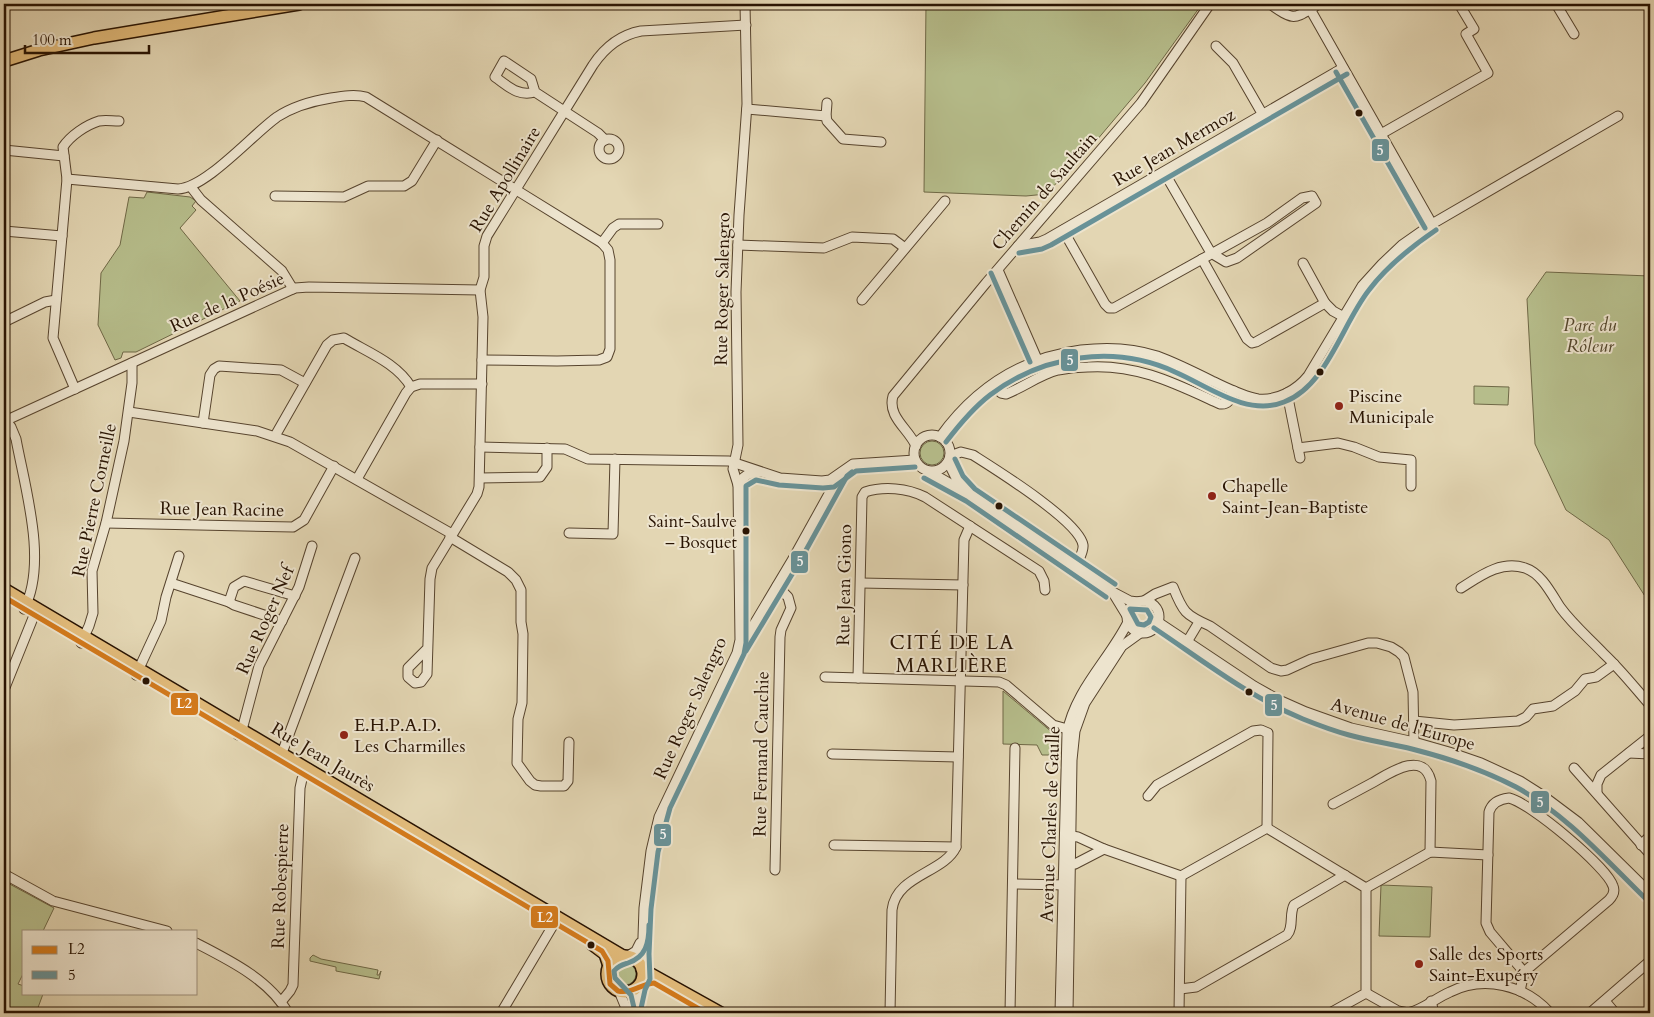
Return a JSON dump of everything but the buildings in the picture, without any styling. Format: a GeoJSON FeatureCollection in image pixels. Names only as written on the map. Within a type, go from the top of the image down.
{"type":"FeatureCollection","features":[{"type":"Feature","properties":{"kind":"main road"},"geometry":{"type":"LineString","coordinates":[[4,62],[39,50],[94,38],[299,4]]}},
{"type":"Feature","properties":{"kind":"main road","name":"Rue Jean Jaurès"},"geometry":{"type":"LineString","coordinates":[[4,589],[31,609]]}},
{"type":"Feature","properties":{"kind":"main road","name":"Rue Jean Jaurès"},"geometry":{"type":"LineString","coordinates":[[4,597],[31,609],[83,639],[557,920],[625,956]]}},
{"type":"Feature","properties":{"kind":"main road","name":"Rue Jean Jaurès"},"geometry":{"type":"LineString","coordinates":[[239,732],[282,753],[307,772]]}},
{"type":"Feature","properties":{"kind":"main road","name":"Rue Jean Jaurès"},"geometry":{"type":"LineString","coordinates":[[557,920],[602,951],[607,958],[609,966]]}},
{"type":"Feature","properties":{"kind":"main road"},"geometry":{"type":"LineString","coordinates":[[706,1013],[657,984],[650,983],[628,992],[619,991],[612,987],[608,981],[607,972],[609,966],[614,960],[625,956],[636,960],[642,968],[721,1013]]}},
{"type":"Feature","properties":{"kind":"main road"},"geometry":{"type":"LineString","coordinates":[[638,987],[643,978],[642,968]]}},
{"type":"Feature","properties":{"kind":"street","name":"Rue Roger Salengro"},"geometry":{"type":"LineString","coordinates":[[642,968],[641,940],[651,851],[659,817],[737,653],[740,640],[738,486],[734,462],[738,445],[736,309],[738,244],[747,109],[745,4]]}},
{"type":"Feature","properties":{"kind":"street","name":"Chemin de Saultain"},"geometry":{"type":"LineString","coordinates":[[916,446],[894,413],[891,402],[893,396],[1018,246],[1141,104],[1210,4]]}},
{"type":"Feature","properties":{"kind":"street"},"geometry":{"type":"LineString","coordinates":[[1270,4],[1290,17],[1295,17],[1319,4]]}},
{"type":"Feature","properties":{"kind":"street"},"geometry":{"type":"LineString","coordinates":[[1381,134],[1488,73],[1466,34],[1474,29],[1459,4]]}},
{"type":"Feature","properties":{"kind":"street"},"geometry":{"type":"LineString","coordinates":[[1556,4],[1574,34]]}},
{"type":"Feature","properties":{"kind":"street"},"geometry":{"type":"LineString","coordinates":[[1310,9],[1432,224]]}},
{"type":"Feature","properties":{"kind":"street","name":"Rue Apollinaire"},"geometry":{"type":"LineString","coordinates":[[427,649],[431,571],[477,494],[480,478],[483,308],[480,290],[484,277],[486,239],[596,61],[606,49],[622,38],[641,31],[746,25]]}},
{"type":"Feature","properties":{"kind":"street"},"geometry":{"type":"LineString","coordinates":[[1216,46],[1233,63],[1263,114]]}},
{"type":"Feature","properties":{"kind":"street"},"geometry":{"type":"LineString","coordinates":[[535,92],[522,94],[494,77],[504,62],[531,79],[535,92],[598,133],[605,140]]}},
{"type":"Feature","properties":{"kind":"street","name":"Rue Jean Mermoz"},"geometry":{"type":"LineString","coordinates":[[1018,246],[1040,242],[1062,230],[1343,68]]}},
{"type":"Feature","properties":{"kind":"street"},"geometry":{"type":"LineString","coordinates":[[67,179],[178,190],[191,187],[214,171],[276,118],[294,108],[317,100],[354,95],[366,97],[602,243],[608,250],[610,258],[610,349],[607,357],[599,360],[482,360]]}},
{"type":"Feature","properties":{"kind":"street"},"geometry":{"type":"LineString","coordinates":[[827,103],[827,121],[843,139],[881,142]]}},
{"type":"Feature","properties":{"kind":"street"},"geometry":{"type":"LineString","coordinates":[[747,109],[826,116]]}},
{"type":"Feature","properties":{"kind":"street"},"geometry":{"type":"LineString","coordinates":[[940,437],[960,413],[992,385],[1012,372],[1038,359],[1073,351],[1116,349],[1141,352],[1157,357],[1249,397],[1272,398],[1287,393],[1301,384],[1308,376],[1342,316],[1362,286],[1408,240],[1432,224],[1618,116]]}},
{"type":"Feature","properties":{"kind":"street"},"geometry":{"type":"LineString","coordinates":[[75,389],[53,341],[67,179],[63,147],[86,127],[98,122],[119,121]]}},
{"type":"Feature","properties":{"kind":"street"},"geometry":{"type":"LineString","coordinates":[[274,196],[344,197],[368,186],[407,186],[412,182],[437,140]]}},
{"type":"Feature","properties":{"kind":"street"},"geometry":{"type":"LineString","coordinates":[[4,150],[64,156]]}},
{"type":"Feature","properties":{"kind":"street"},"geometry":{"type":"LineString","coordinates":[[1062,230],[1105,304],[1112,308],[1117,307],[1202,258],[1211,253],[1267,223],[1302,198],[1310,196],[1315,199],[1315,205],[1234,260],[1226,262],[1211,253],[1164,172]]}},
{"type":"Feature","properties":{"kind":"street"},"geometry":{"type":"LineString","coordinates":[[191,187],[201,200],[282,271],[293,289]]}},
{"type":"Feature","properties":{"kind":"street"},"geometry":{"type":"LineString","coordinates":[[862,300],[945,200]]}},
{"type":"Feature","properties":{"kind":"street"},"geometry":{"type":"LineString","coordinates":[[602,243],[618,224],[658,224]]}},
{"type":"Feature","properties":{"kind":"street"},"geometry":{"type":"LineString","coordinates":[[4,231],[62,236]]}},
{"type":"Feature","properties":{"kind":"street"},"geometry":{"type":"LineString","coordinates":[[738,244],[824,248],[852,237],[893,239],[905,248]]}},
{"type":"Feature","properties":{"kind":"street"},"geometry":{"type":"LineString","coordinates":[[1202,258],[1247,339],[1252,343],[1325,303]]}},
{"type":"Feature","properties":{"kind":"street"},"geometry":{"type":"LineString","coordinates":[[1303,264],[1325,303],[1342,316]]}},
{"type":"Feature","properties":{"kind":"street"},"geometry":{"type":"LineString","coordinates":[[998,270],[1038,359]]}},
{"type":"Feature","properties":{"kind":"street","name":"Rue de la Poésie"},"geometry":{"type":"LineString","coordinates":[[5,419],[293,289],[309,287],[480,290]]}},
{"type":"Feature","properties":{"kind":"street"},"geometry":{"type":"LineString","coordinates":[[4,322],[45,302],[56,300]]}},
{"type":"Feature","properties":{"kind":"street"},"geometry":{"type":"LineString","coordinates":[[274,436],[329,343],[333,340],[342,338],[396,368],[405,376],[411,387]]}},
{"type":"Feature","properties":{"kind":"street"},"geometry":{"type":"LineString","coordinates":[[1115,366],[1116,349]]}},
{"type":"Feature","properties":{"kind":"street","name":"Rue Pierre Corneille"},"geometry":{"type":"LineString","coordinates":[[83,639],[93,608],[92,571],[106,523],[128,412],[133,373],[132,363]]}},
{"type":"Feature","properties":{"kind":"street"},"geometry":{"type":"LineString","coordinates":[[203,423],[210,375],[219,366],[280,370],[305,384]]}},
{"type":"Feature","properties":{"kind":"street"},"geometry":{"type":"LineString","coordinates":[[992,385],[1001,393],[1006,394],[1041,376],[1058,370],[1115,366],[1151,374],[1220,404],[1225,404],[1229,401],[1234,391]]}},
{"type":"Feature","properties":{"kind":"street"},"geometry":{"type":"LineString","coordinates":[[357,479],[411,387],[420,384],[482,384]]}},
{"type":"Feature","properties":{"kind":"street"},"geometry":{"type":"LineString","coordinates":[[1287,393],[1300,458]]}},
{"type":"Feature","properties":{"kind":"street"},"geometry":{"type":"LineString","coordinates":[[128,412],[256,431],[296,444],[357,479],[508,572],[516,580],[521,590],[523,637],[522,703],[518,719],[517,763],[535,785],[564,786],[568,781],[569,742]]}},
{"type":"Feature","properties":{"kind":"street"},"geometry":{"type":"LineString","coordinates":[[4,690],[31,609],[35,557],[34,540],[16,439],[5,419]]}},
{"type":"Feature","properties":{"kind":"street"},"geometry":{"type":"LineString","coordinates":[[970,495],[957,480],[949,459],[948,445],[940,437],[934,435],[921,439],[916,446],[914,454],[915,460],[920,467],[970,495],[1111,591],[1128,600],[1151,603],[1157,609],[1158,622],[1151,630],[1140,633],[1133,630],[1118,599],[1111,591]]}},
{"type":"Feature","properties":{"kind":"street"},"geometry":{"type":"LineString","coordinates":[[1298,448],[1338,443],[1379,457],[1411,460],[1411,486]]}},
{"type":"Feature","properties":{"kind":"street"},"geometry":{"type":"LineString","coordinates":[[480,447],[568,449],[588,459],[734,462],[780,478],[822,481],[830,480],[849,465],[857,463],[915,460]]}},
{"type":"Feature","properties":{"kind":"street"},"geometry":{"type":"LineString","coordinates":[[480,478],[540,477],[547,467],[547,448]]}},
{"type":"Feature","properties":{"kind":"street"},"geometry":{"type":"LineString","coordinates":[[928,471],[940,470],[949,459],[964,452],[973,455],[1050,507],[1065,520],[1080,537],[1083,544],[1076,567]]}},
{"type":"Feature","properties":{"kind":"street"},"geometry":{"type":"LineString","coordinates":[[569,533],[613,534],[615,459]]}},
{"type":"Feature","properties":{"kind":"street"},"geometry":{"type":"LineString","coordinates":[[718,461],[727,466],[735,476]]}},
{"type":"Feature","properties":{"kind":"street","name":"Rue Jean Racine"},"geometry":{"type":"LineString","coordinates":[[106,523],[293,527],[304,520],[334,466]]}},
{"type":"Feature","properties":{"kind":"street"},"geometry":{"type":"LineString","coordinates":[[737,653],[842,471]]}},
{"type":"Feature","properties":{"kind":"street"},"geometry":{"type":"LineString","coordinates":[[738,486],[741,480],[749,474],[760,472]]}},
{"type":"Feature","properties":{"kind":"street"},"geometry":{"type":"LineString","coordinates":[[822,481],[828,487],[828,494]]}},
{"type":"Feature","properties":{"kind":"street","name":"Rue Jean Giono"},"geometry":{"type":"LineString","coordinates":[[858,678],[863,493],[869,490],[894,489],[910,491],[930,500],[970,526]]}},
{"type":"Feature","properties":{"kind":"street"},"geometry":{"type":"LineString","coordinates":[[890,1013],[892,910],[895,899],[906,886],[947,858],[956,847],[964,540],[970,526],[1039,571],[1044,580],[1045,590]]}},
{"type":"Feature","properties":{"kind":"street","name":"Rue Roger Nef"},"geometry":{"type":"LineString","coordinates":[[239,732],[259,666],[301,584],[312,546]]}},
{"type":"Feature","properties":{"kind":"street"},"geometry":{"type":"LineString","coordinates":[[138,672],[161,621],[179,556]]}},
{"type":"Feature","properties":{"kind":"street"},"geometry":{"type":"LineString","coordinates":[[282,753],[355,558]]}},
{"type":"Feature","properties":{"kind":"street"},"geometry":{"type":"LineString","coordinates":[[1462,588],[1480,575],[1495,569],[1516,566],[1527,568],[1538,576],[1577,628],[1614,664],[1650,706]]}},
{"type":"Feature","properties":{"kind":"street"},"geometry":{"type":"LineString","coordinates":[[229,602],[234,587],[244,581],[295,596]]}},
{"type":"Feature","properties":{"kind":"street"},"geometry":{"type":"LineString","coordinates":[[171,582],[282,621]]}},
{"type":"Feature","properties":{"kind":"street"},"geometry":{"type":"LineString","coordinates":[[861,583],[963,585]]}},
{"type":"Feature","properties":{"kind":"street","name":"Rue Fernand Cauchie"},"geometry":{"type":"LineString","coordinates":[[775,870],[780,637],[781,630],[791,608],[788,597],[777,586]]}},
{"type":"Feature","properties":{"kind":"street"},"geometry":{"type":"LineString","coordinates":[[1127,619],[1131,606],[1173,587],[1184,610],[1199,622],[1210,626],[1271,668],[1281,671],[1310,659],[1365,643],[1374,642],[1391,647],[1399,652],[1406,661],[1412,686],[1414,742]]}},
{"type":"Feature","properties":{"kind":"street"},"geometry":{"type":"LineString","coordinates":[[740,616],[746,622],[754,622]]}},
{"type":"Feature","properties":{"kind":"street","name":"Avenue Charles de Gaulle"},"geometry":{"type":"LineString","coordinates":[[1060,1013],[1072,760],[1071,717],[1080,696],[1118,640],[1127,619]]}},
{"type":"Feature","properties":{"kind":"street","name":"Avenue de l'Europe"},"geometry":{"type":"LineString","coordinates":[[1158,622],[1247,682],[1291,706],[1351,728],[1414,742],[1481,762],[1514,778],[1542,794],[1589,832],[1650,893]]}},
{"type":"Feature","properties":{"kind":"street"},"geometry":{"type":"LineString","coordinates":[[1187,642],[1199,622]]}},
{"type":"Feature","properties":{"kind":"street","name":"Avenue Charles de Gaulle"},"geometry":{"type":"LineString","coordinates":[[1071,730],[1095,686],[1122,646],[1140,633]]}},
{"type":"Feature","properties":{"kind":"street"},"geometry":{"type":"LineString","coordinates":[[1414,720],[1447,724],[1518,721],[1535,708],[1553,706],[1575,691],[1585,678],[1596,677],[1614,664]]}},
{"type":"Feature","properties":{"kind":"street"},"geometry":{"type":"LineString","coordinates":[[825,677],[1004,684],[1053,725],[1071,730]]}},
{"type":"Feature","properties":{"kind":"street"},"geometry":{"type":"LineString","coordinates":[[1148,796],[1157,785],[1253,731],[1261,730],[1268,732],[1267,828]]}},
{"type":"Feature","properties":{"kind":"street"},"geometry":{"type":"LineString","coordinates":[[1597,793],[1597,784],[1600,777],[1650,736]]}},
{"type":"Feature","properties":{"kind":"street"},"geometry":{"type":"LineString","coordinates":[[1010,1013],[1014,884],[1015,748]]}},
{"type":"Feature","properties":{"kind":"street"},"geometry":{"type":"LineString","coordinates":[[1628,753],[1650,754]]}},
{"type":"Feature","properties":{"kind":"street"},"geometry":{"type":"LineString","coordinates":[[832,754],[958,757]]}},
{"type":"Feature","properties":{"kind":"street"},"geometry":{"type":"LineString","coordinates":[[1333,804],[1402,767],[1422,767],[1427,772],[1431,781],[1430,852]]}},
{"type":"Feature","properties":{"kind":"street"},"geometry":{"type":"LineString","coordinates":[[1574,768],[1650,854]]}},
{"type":"Feature","properties":{"kind":"street","name":"Rue Robespierre"},"geometry":{"type":"LineString","coordinates":[[281,1002],[290,991],[294,975],[300,788],[307,772]]}},
{"type":"Feature","properties":{"kind":"street"},"geometry":{"type":"LineString","coordinates":[[1520,991],[1524,972],[1609,900],[1614,891],[1613,885],[1576,844],[1549,822],[1512,798],[1496,801],[1490,808],[1487,926],[1524,972]]}},
{"type":"Feature","properties":{"kind":"street"},"geometry":{"type":"LineString","coordinates":[[1067,835],[1181,876],[1267,828]]}},
{"type":"Feature","properties":{"kind":"street"},"geometry":{"type":"LineString","coordinates":[[1267,828],[1366,888]]}},
{"type":"Feature","properties":{"kind":"street"},"geometry":{"type":"LineString","coordinates":[[1641,845],[1650,836]]}},
{"type":"Feature","properties":{"kind":"street"},"geometry":{"type":"LineString","coordinates":[[834,845],[956,847]]}},
{"type":"Feature","properties":{"kind":"street"},"geometry":{"type":"LineString","coordinates":[[1067,865],[1079,862],[1104,849]]}},
{"type":"Feature","properties":{"kind":"street"},"geometry":{"type":"LineString","coordinates":[[1366,888],[1430,852],[1488,854]]}},
{"type":"Feature","properties":{"kind":"street"},"geometry":{"type":"LineString","coordinates":[[4,874],[53,901],[163,930]]}},
{"type":"Feature","properties":{"kind":"street"},"geometry":{"type":"LineString","coordinates":[[1180,989],[1198,986],[1289,934],[1294,905],[1345,875]]}},
{"type":"Feature","properties":{"kind":"street"},"geometry":{"type":"LineString","coordinates":[[1179,1013],[1181,876]]}},
{"type":"Feature","properties":{"kind":"street"},"geometry":{"type":"LineString","coordinates":[[1014,884],[1066,884]]}},
{"type":"Feature","properties":{"kind":"street","name":"Avenue Charles de Gaulle"},"geometry":{"type":"LineString","coordinates":[[1066,884],[1068,1013]]}},
{"type":"Feature","properties":{"kind":"street"},"geometry":{"type":"LineString","coordinates":[[1366,888],[1366,993]]}},
{"type":"Feature","properties":{"kind":"street"},"geometry":{"type":"LineString","coordinates":[[501,1013],[557,920]]}},
{"type":"Feature","properties":{"kind":"street"},"geometry":{"type":"LineString","coordinates":[[625,956],[637,950],[641,940]]}},
{"type":"Feature","properties":{"kind":"street"},"geometry":{"type":"LineString","coordinates":[[198,944],[250,975],[281,1002],[288,1013]]}},
{"type":"Feature","properties":{"kind":"street"},"geometry":{"type":"LineString","coordinates":[[1590,1013],[1650,962]]}},
{"type":"Feature","properties":{"kind":"street"},"geometry":{"type":"LineString","coordinates":[[1366,993],[1401,1012],[1411,1012],[1455,989],[1476,984],[1499,985],[1520,991],[1535,999],[1550,1013]]}},
{"type":"Feature","properties":{"kind":"street"},"geometry":{"type":"LineString","coordinates":[[630,1013],[638,987]]}},
{"type":"Feature","properties":{"kind":"street"},"geometry":{"type":"LineString","coordinates":[[619,991],[630,1013]]}},
{"type":"Feature","properties":{"kind":"street"},"geometry":{"type":"LineString","coordinates":[[1330,1013],[1366,993]]}},
{"type":"Feature","properties":{"kind":"street"},"geometry":{"type":"LineString","coordinates":[[1605,1001],[1615,1013]]}},
{"type":"Feature","properties":{"kind":"street"},"geometry":{"type":"LineString","coordinates":[[1431,1002],[1434,1013]]}},
{"type":"Feature","properties":{"kind":"green space"},"geometry":{"type":"Polygon","coordinates":[[[926,4],[1202,4],[1145,83],[1091,147],[1046,194],[1026,196],[924,192],[926,4]]]}},
{"type":"Feature","properties":{"kind":"green space"},"geometry":{"type":"Polygon","coordinates":[[[147,192],[190,197],[196,201],[192,206],[196,210],[180,228],[240,301],[136,352],[123,352],[121,358],[115,360],[98,325],[101,273],[120,245],[129,197],[144,198],[147,192]]]}},
{"type":"Feature","properties":{"kind":"green space","name":"Parc du Rôleur"},"geometry":{"type":"Polygon","coordinates":[[[1546,272],[1650,276],[1650,604],[1609,540],[1566,510],[1535,444],[1527,299],[1546,272]]]}},
{"type":"Feature","properties":{"kind":"green space"},"geometry":{"type":"Polygon","coordinates":[[[1474,386],[1509,387],[1508,405],[1474,404],[1474,386]]]}},
{"type":"Feature","properties":{"kind":"green space"},"geometry":{"type":"Polygon","coordinates":[[[932,441],[937,442],[943,448],[943,458],[937,464],[932,465],[927,464],[921,458],[920,453],[921,448],[927,442],[932,441]]]}},
{"type":"Feature","properties":{"kind":"green space"},"geometry":{"type":"Polygon","coordinates":[[[1003,691],[1053,733],[1053,755],[1042,755],[1037,745],[1003,744],[1003,691]]]}},
{"type":"Feature","properties":{"kind":"green space"},"geometry":{"type":"Polygon","coordinates":[[[4,881],[54,908],[43,930],[22,930],[22,976],[18,984],[22,985],[22,994],[43,994],[36,1013],[4,1013],[4,881]]]}},
{"type":"Feature","properties":{"kind":"green space"},"geometry":{"type":"Polygon","coordinates":[[[1381,885],[1432,887],[1430,937],[1379,936],[1381,885]]]}},
{"type":"Feature","properties":{"kind":"green space"},"geometry":{"type":"Polygon","coordinates":[[[313,955],[321,959],[378,970],[377,975],[381,971],[379,979],[336,971],[336,967],[310,961],[313,955]]]}},
{"type":"Feature","properties":{"kind":"green space"},"geometry":{"type":"Polygon","coordinates":[[[625,963],[633,966],[636,974],[633,982],[625,985],[617,982],[614,974],[617,966],[625,963]]]}},
{"type":"Feature","properties":{"kind":"transit line","name":"5"},"geometry":{"type":"LineString","coordinates":[[1336,72],[1425,228]]}},
{"type":"Feature","properties":{"kind":"transit line","name":"5"},"geometry":{"type":"LineString","coordinates":[[1019,253],[1042,249],[1051,245],[1347,74]]}},
{"type":"Feature","properties":{"kind":"transit line","name":"5"},"geometry":{"type":"LineString","coordinates":[[946,442],[978,405],[1011,381],[1056,363],[1080,358],[1104,356],[1152,363],[1242,403],[1270,406],[1284,402],[1299,394],[1312,383],[1332,353],[1359,304],[1376,281],[1400,257],[1436,230]]}},
{"type":"Feature","properties":{"kind":"transit line","name":"5"},"geometry":{"type":"LineString","coordinates":[[991,273],[1030,362]]}},
{"type":"Feature","properties":{"kind":"transit line","name":"5"},"geometry":{"type":"LineString","coordinates":[[955,459],[963,476],[975,489],[1115,584]]}},
{"type":"Feature","properties":{"kind":"transit line","name":"5"},"geometry":{"type":"LineString","coordinates":[[640,1013],[645,990],[650,979],[651,909],[658,852],[670,808],[744,654],[746,643],[746,486],[756,480],[779,485],[834,487],[856,471],[915,467]]}},
{"type":"Feature","properties":{"kind":"transit line","name":"5"},"geometry":{"type":"LineString","coordinates":[[746,651],[800,561],[847,476],[852,472]]}},
{"type":"Feature","properties":{"kind":"transit line","name":"5"},"geometry":{"type":"LineString","coordinates":[[924,478],[966,501],[1106,597]]}},
{"type":"Feature","properties":{"kind":"transit line","name":"L2"},"geometry":{"type":"LineString","coordinates":[[4,597],[602,951],[608,961],[610,984],[618,991],[623,992],[654,983],[706,1013]]}},
{"type":"Feature","properties":{"kind":"transit line","name":"5"},"geometry":{"type":"LineString","coordinates":[[1130,609],[1147,610],[1151,617],[1149,622],[1144,625],[1138,624],[1130,609]]}},
{"type":"Feature","properties":{"kind":"transit line","name":"5"},"geometry":{"type":"LineString","coordinates":[[1154,628],[1245,689],[1303,719],[1349,735],[1452,760],[1516,787],[1552,810],[1600,853],[1645,898]]}},
{"type":"Feature","properties":{"kind":"transit line","name":"5"},"geometry":{"type":"LineString","coordinates":[[635,1012],[631,995],[615,978],[614,971],[643,953],[647,943],[649,925]]}},
{"type":"Feature","properties":{"kind":"place","name":"Piscine Municipale"},"geometry":{"type":"Point","coordinates":[1339,406]}},
{"type":"Feature","properties":{"kind":"place","name":"Chapelle Saint-Jean-Baptiste"},"geometry":{"type":"Point","coordinates":[1212,496]}},
{"type":"Feature","properties":{"kind":"place","name":"Saint-Saulve – Bosquet"},"geometry":{"type":"Point","coordinates":[746,531]}},
{"type":"Feature","properties":{"kind":"place","name":"E.H.P.A.D. Les Charmilles"},"geometry":{"type":"Point","coordinates":[344,735]}},
{"type":"Feature","properties":{"kind":"place","name":"Salle des Sports Saint-Exupéry"},"geometry":{"type":"Point","coordinates":[1419,964]}},
{"type":"Feature","properties":{"kind":"district","name":"CITÉ DE LA MARLIÈRE"},"geometry":{"type":"Point","coordinates":[952,654]}}]}
